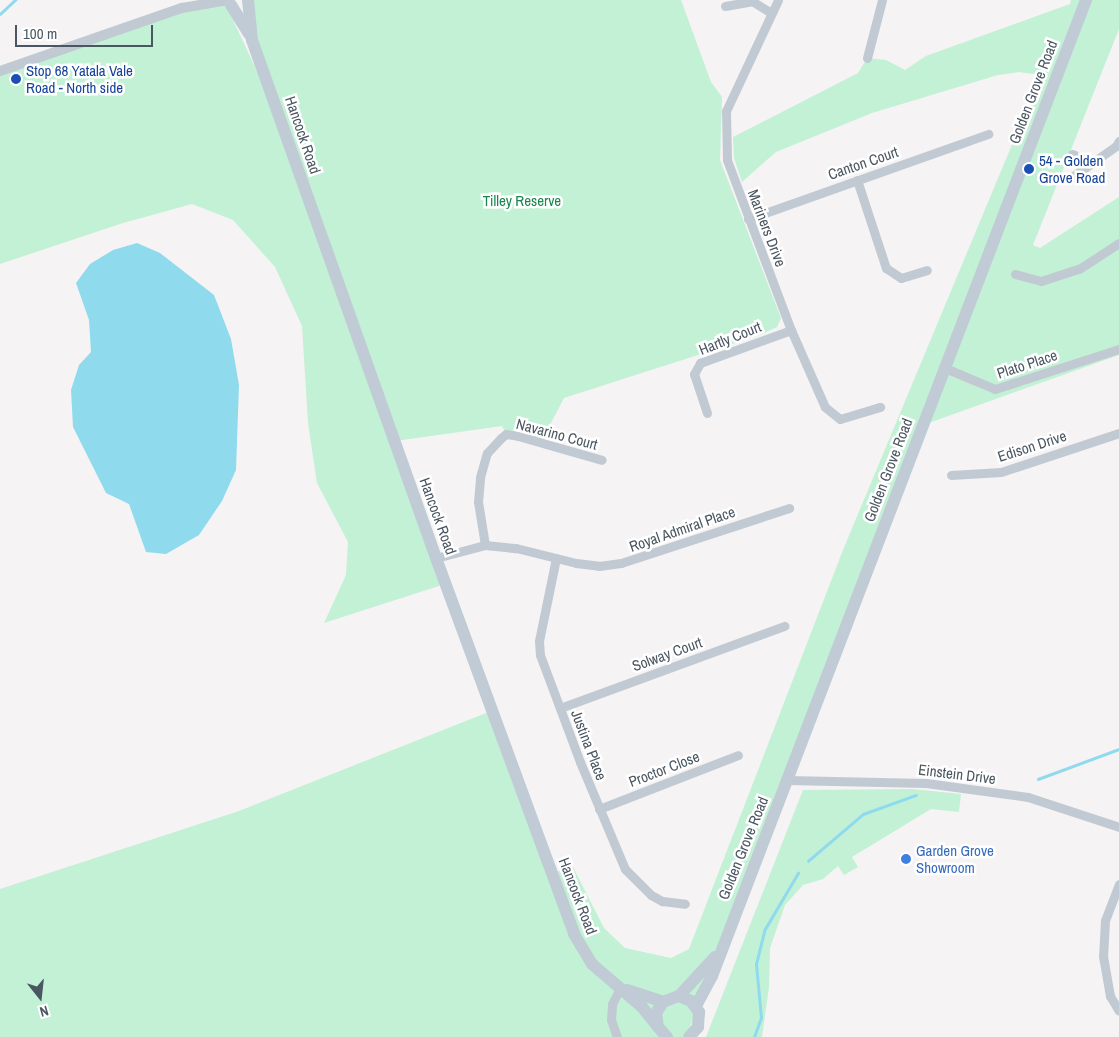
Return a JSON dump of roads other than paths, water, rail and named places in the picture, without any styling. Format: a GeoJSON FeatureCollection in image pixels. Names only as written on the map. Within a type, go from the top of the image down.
{"type":"FeatureCollection","features":[{"type":"Feature","properties":{"kind":"main road"},"geometry":{"type":"LineString","coordinates":[[225,2],[239,6],[249,0]]}},
{"type":"Feature","properties":{"kind":"main road","name":"Hancock Road"},"geometry":{"type":"LineString","coordinates":[[249,0],[252,40],[436,558],[574,934],[592,964],[642,1007],[663,1034]]}},
{"type":"Feature","properties":{"kind":"main road","name":"Golden Grove Road"},"geometry":{"type":"LineString","coordinates":[[696,1006],[712,976],[1086,0]]}},
{"type":"Feature","properties":{"kind":"main road","name":"Hancock Road"},"geometry":{"type":"LineString","coordinates":[[225,2],[252,40]]}},
{"type":"Feature","properties":{"kind":"main road","name":"Golden Grove Road"},"geometry":{"type":"LineString","coordinates":[[679,996],[720,951]]}},
{"type":"Feature","properties":{"kind":"main road","name":"Hancock Road"},"geometry":{"type":"LineString","coordinates":[[620,988],[663,1002]]}},
{"type":"Feature","properties":{"kind":"main road"},"geometry":{"type":"LineString","coordinates":[[663,1034],[656,1013],[663,1002],[679,996],[696,1006],[700,1020],[689,1037]]}},
{"type":"Feature","properties":{"kind":"street"},"geometry":{"type":"LineString","coordinates":[[182,8],[194,0]]}},
{"type":"Feature","properties":{"kind":"street","name":"Mariners Drive"},"geometry":{"type":"LineString","coordinates":[[778,0],[726,110],[727,160],[791,330],[825,407],[840,419],[880,407]]}},
{"type":"Feature","properties":{"kind":"street"},"geometry":{"type":"LineString","coordinates":[[867,58],[882,0]]}},
{"type":"Feature","properties":{"kind":"street"},"geometry":{"type":"LineString","coordinates":[[725,6],[752,1],[771,13]]}},
{"type":"Feature","properties":{"kind":"street"},"geometry":{"type":"LineString","coordinates":[[0,71],[182,8],[225,2]]}},
{"type":"Feature","properties":{"kind":"street","name":"Canton Court"},"geometry":{"type":"LineString","coordinates":[[748,218],[988,134]]}},
{"type":"Feature","properties":{"kind":"street"},"geometry":{"type":"LineString","coordinates":[[1072,177],[1116,146],[1119,141]]}},
{"type":"Feature","properties":{"kind":"street"},"geometry":{"type":"LineString","coordinates":[[1072,154],[1093,163]]}},
{"type":"Feature","properties":{"kind":"street"},"geometry":{"type":"LineString","coordinates":[[857,180],[886,268],[901,278],[927,270]]}},
{"type":"Feature","properties":{"kind":"street"},"geometry":{"type":"LineString","coordinates":[[1015,274],[1041,281],[1080,268],[1119,243]]}},
{"type":"Feature","properties":{"kind":"street","name":"Hartly Court"},"geometry":{"type":"LineString","coordinates":[[707,413],[694,374],[700,363],[791,330]]}},
{"type":"Feature","properties":{"kind":"street","name":"Plato Place"},"geometry":{"type":"LineString","coordinates":[[945,368],[995,389],[1119,348]]}},
{"type":"Feature","properties":{"kind":"street","name":"Edison Drive"},"geometry":{"type":"LineString","coordinates":[[951,475],[1001,472],[1119,433]]}},
{"type":"Feature","properties":{"kind":"street","name":"Navarino Court"},"geometry":{"type":"LineString","coordinates":[[485,545],[478,502],[480,476],[487,453],[506,434],[602,460]]}},
{"type":"Feature","properties":{"kind":"street","name":"Royal Admiral Place"},"geometry":{"type":"LineString","coordinates":[[436,558],[485,545],[599,566],[638,560],[789,508]]}},
{"type":"Feature","properties":{"kind":"street","name":"Justina Place"},"geometry":{"type":"LineString","coordinates":[[556,558],[539,641],[540,655],[617,855],[631,876],[662,901],[685,904]]}},
{"type":"Feature","properties":{"kind":"street","name":"Solway Court"},"geometry":{"type":"LineString","coordinates":[[560,708],[784,626]]}},
{"type":"Feature","properties":{"kind":"street","name":"Proctor Close"},"geometry":{"type":"LineString","coordinates":[[599,809],[738,755]]}},
{"type":"Feature","properties":{"kind":"street","name":"Einstein Drive"},"geometry":{"type":"LineString","coordinates":[[787,780],[926,783],[1028,797],[1119,827]]}},
{"type":"Feature","properties":{"kind":"street"},"geometry":{"type":"LineString","coordinates":[[1119,884],[1105,920],[1103,956],[1110,996],[1119,1011]]}},
{"type":"Feature","properties":{"kind":"street"},"geometry":{"type":"LineString","coordinates":[[617,1037],[612,1020],[612,1004],[620,988]]}},
{"type":"Feature","properties":{"kind":"water"},"geometry":{"type":"Polygon","coordinates":[[[137,243],[160,253],[214,295],[231,339],[239,385],[236,470],[222,501],[199,535],[166,554],[146,552],[129,504],[106,493],[73,427],[71,390],[79,365],[91,352],[89,320],[76,283],[90,264],[113,250],[137,243]]]}},
{"type":"Feature","properties":{"kind":"waterway"},"geometry":{"type":"LineString","coordinates":[[0,14],[15,0]]}},
{"type":"Feature","properties":{"kind":"waterway"},"geometry":{"type":"LineString","coordinates":[[1038,779],[1119,749]]}},
{"type":"Feature","properties":{"kind":"waterway"},"geometry":{"type":"LineString","coordinates":[[808,861],[863,814],[916,795]]}},
{"type":"Feature","properties":{"kind":"waterway"},"geometry":{"type":"LineString","coordinates":[[754,1037],[761,1018],[756,964],[765,929],[798,873]]}},
{"type":"Feature","properties":{"kind":"place","name":"Stop 68 Yatala Vale Road - North side"},"geometry":{"type":"Point","coordinates":[16,79]}},
{"type":"Feature","properties":{"kind":"place","name":"54 - Golden Grove Road"},"geometry":{"type":"Point","coordinates":[1029,169]}},
{"type":"Feature","properties":{"kind":"place","name":"Garden Grove Showroom"},"geometry":{"type":"Point","coordinates":[906,859]}},
{"type":"Feature","properties":{"kind":"park label","name":"Tilley Reserve"},"geometry":{"type":"Point","coordinates":[522,201]}}]}
